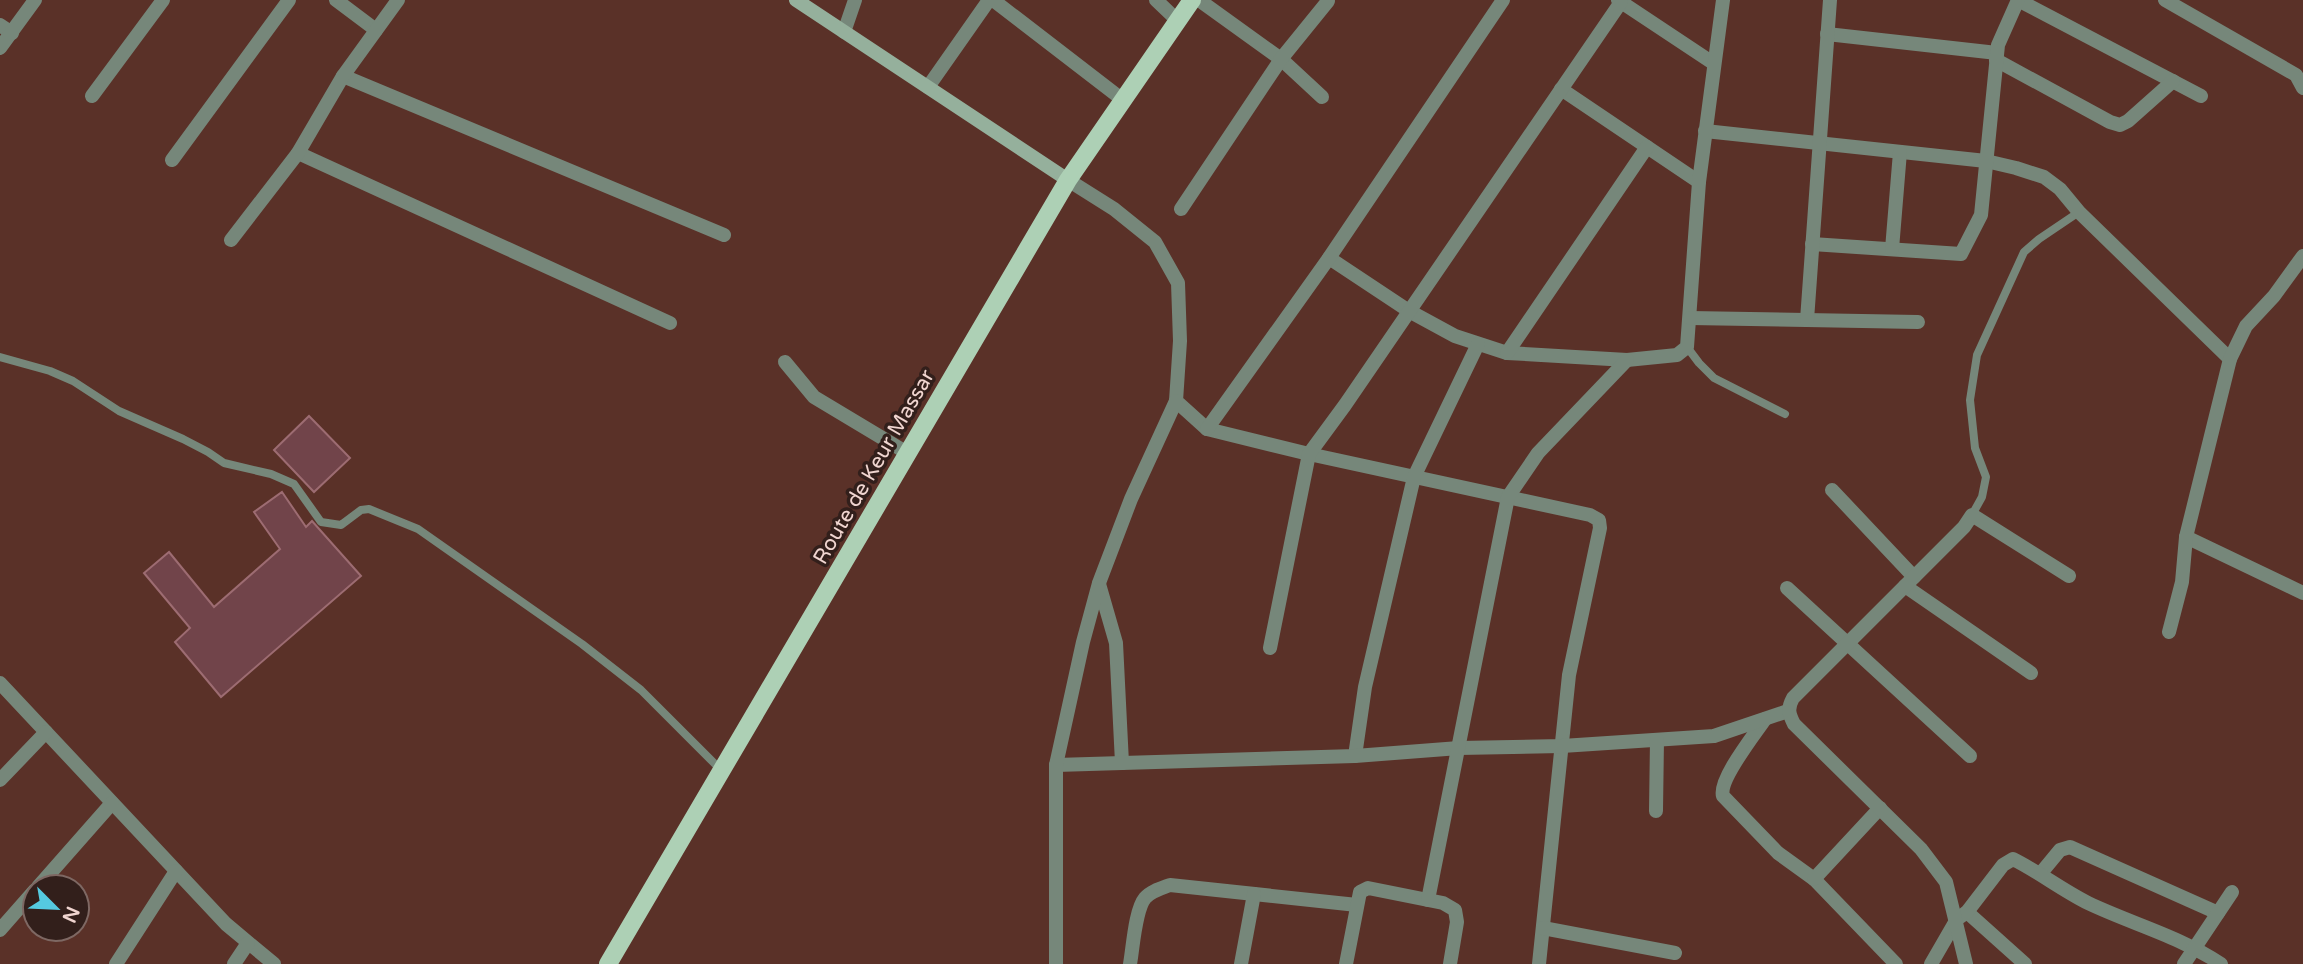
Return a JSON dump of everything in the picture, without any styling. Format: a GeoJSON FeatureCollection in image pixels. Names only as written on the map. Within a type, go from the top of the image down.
{"type":"FeatureCollection","features":[{"type":"Feature","properties":{"kind":"main road","name":"Route de Keur Massar"},"geometry":{"type":"LineString","coordinates":[[608,964],[1068,180],[1192,0]]}},
{"type":"Feature","properties":{"kind":"street"},"geometry":{"type":"LineString","coordinates":[[0,48],[6,29],[36,0]]}},
{"type":"Feature","properties":{"kind":"street"},"geometry":{"type":"LineString","coordinates":[[92,96],[163,0]]}},
{"type":"Feature","properties":{"kind":"street"},"geometry":{"type":"LineString","coordinates":[[172,160],[289,0]]}},
{"type":"Feature","properties":{"kind":"street"},"geometry":{"type":"LineString","coordinates":[[336,0],[376,30]]}},
{"type":"Feature","properties":{"kind":"street"},"geometry":{"type":"LineString","coordinates":[[231,240],[298,153],[343,76],[398,0]]}},
{"type":"Feature","properties":{"kind":"street"},"geometry":{"type":"LineString","coordinates":[[796,0],[1114,209],[1155,243],[1178,284],[1180,341],[1176,401],[1131,499],[1099,583],[1056,765],[1056,964]]}},
{"type":"Feature","properties":{"kind":"street"},"geometry":{"type":"LineString","coordinates":[[844,32],[855,0]]}},
{"type":"Feature","properties":{"kind":"street"},"geometry":{"type":"LineString","coordinates":[[928,87],[991,0],[1123,100]]}},
{"type":"Feature","properties":{"kind":"street"},"geometry":{"type":"LineString","coordinates":[[1156,0],[1178,20]]}},
{"type":"Feature","properties":{"kind":"street"},"geometry":{"type":"LineString","coordinates":[[1199,0],[1281,60],[1322,97]]}},
{"type":"Feature","properties":{"kind":"street"},"geometry":{"type":"LineString","coordinates":[[1207,429],[1329,258],[1503,0]]}},
{"type":"Feature","properties":{"kind":"street"},"geometry":{"type":"LineString","coordinates":[[1329,258],[1409,311],[1455,336],[1507,353],[1627,360],[1677,355],[1688,347],[1699,183],[1723,0]]}},
{"type":"Feature","properties":{"kind":"street"},"geometry":{"type":"LineString","coordinates":[[1807,320],[1830,0]]}},
{"type":"Feature","properties":{"kind":"street"},"geometry":{"type":"LineString","coordinates":[[1812,244],[1961,254],[1981,215],[1998,45],[2018,0],[2201,96]]}},
{"type":"Feature","properties":{"kind":"street"},"geometry":{"type":"LineString","coordinates":[[1181,209],[1281,60],[1328,1]]}},
{"type":"Feature","properties":{"kind":"street"},"geometry":{"type":"LineString","coordinates":[[1270,648],[1309,454],[1620,1],[1713,63]]}},
{"type":"Feature","properties":{"kind":"street"},"geometry":{"type":"LineString","coordinates":[[2171,2],[2296,75],[2303,88]]}},
{"type":"Feature","properties":{"kind":"street"},"geometry":{"type":"LineString","coordinates":[[1828,34],[1997,56],[2110,122],[2120,125],[2173,81]]}},
{"type":"Feature","properties":{"kind":"street"},"geometry":{"type":"LineString","coordinates":[[343,76],[724,235]]}},
{"type":"Feature","properties":{"kind":"street"},"geometry":{"type":"LineString","coordinates":[[1561,89],[1699,183]]}},
{"type":"Feature","properties":{"kind":"street"},"geometry":{"type":"LineString","coordinates":[[1705,131],[1986,162],[2044,177],[2060,189],[2079,212],[2230,359]]}},
{"type":"Feature","properties":{"kind":"street"},"geometry":{"type":"LineString","coordinates":[[1507,353],[1647,147]]}},
{"type":"Feature","properties":{"kind":"street"},"geometry":{"type":"LineString","coordinates":[[1892,249],[1900,152]]}},
{"type":"Feature","properties":{"kind":"street"},"geometry":{"type":"LineString","coordinates":[[298,153],[670,323]]}},
{"type":"Feature","properties":{"kind":"street"},"geometry":{"type":"LineString","coordinates":[[2169,632],[2182,582],[2186,537],[2230,359],[2246,327],[2274,296],[2303,256]]}},
{"type":"Feature","properties":{"kind":"street"},"geometry":{"type":"LineString","coordinates":[[1690,318],[1918,323]]}},
{"type":"Feature","properties":{"kind":"street"},"geometry":{"type":"LineString","coordinates":[[1354,756],[1365,687],[1414,477],[1478,344]]}},
{"type":"Feature","properties":{"kind":"street"},"geometry":{"type":"LineString","coordinates":[[1428,900],[1508,497],[1538,453],[1627,360]]}},
{"type":"Feature","properties":{"kind":"street"},"geometry":{"type":"LineString","coordinates":[[785,362],[814,397],[909,454]]}},
{"type":"Feature","properties":{"kind":"street"},"geometry":{"type":"LineString","coordinates":[[1176,401],[1207,429],[1590,515],[1599,520],[1600,528],[1569,675],[1539,964]]}},
{"type":"Feature","properties":{"kind":"street"},"geometry":{"type":"LineString","coordinates":[[1832,490],[1910,581],[2031,673]]}},
{"type":"Feature","properties":{"kind":"street"},"geometry":{"type":"LineString","coordinates":[[1966,964],[1962,916],[1946,882],[1922,849],[1794,724],[1788,711],[1793,698],[1964,527],[1972,515],[2069,576]]}},
{"type":"Feature","properties":{"kind":"street"},"geometry":{"type":"LineString","coordinates":[[2186,537],[2303,593]]}},
{"type":"Feature","properties":{"kind":"street"},"geometry":{"type":"LineString","coordinates":[[1099,583],[1116,643],[1122,763]]}},
{"type":"Feature","properties":{"kind":"street"},"geometry":{"type":"LineString","coordinates":[[1787,589],[1970,756]]}},
{"type":"Feature","properties":{"kind":"street"},"geometry":{"type":"LineString","coordinates":[[0,683],[226,924],[274,964]]}},
{"type":"Feature","properties":{"kind":"street"},"geometry":{"type":"LineString","coordinates":[[1056,765],[1354,756],[1459,748],[1562,746],[1714,736],[1788,711]]}},
{"type":"Feature","properties":{"kind":"street"},"geometry":{"type":"LineString","coordinates":[[1765,719],[1727,777],[1722,790],[1723,796],[1778,853],[1814,879],[1896,964]]}},
{"type":"Feature","properties":{"kind":"street"},"geometry":{"type":"LineString","coordinates":[[0,780],[46,732]]}},
{"type":"Feature","properties":{"kind":"street"},"geometry":{"type":"LineString","coordinates":[[1656,811],[1657,740]]}},
{"type":"Feature","properties":{"kind":"street"},"geometry":{"type":"LineString","coordinates":[[49,873],[112,803]]}},
{"type":"Feature","properties":{"kind":"street"},"geometry":{"type":"LineString","coordinates":[[1814,879],[1880,808]]}},
{"type":"Feature","properties":{"kind":"street"},"geometry":{"type":"LineString","coordinates":[[2041,873],[2060,850],[2070,847],[2218,913]]}},
{"type":"Feature","properties":{"kind":"street"},"geometry":{"type":"LineString","coordinates":[[1931,964],[1962,916],[2003,865],[2013,859],[2041,873],[2065,891],[2196,947],[2221,964]]}},
{"type":"Feature","properties":{"kind":"street"},"geometry":{"type":"LineString","coordinates":[[116,964],[176,871]]}},
{"type":"Feature","properties":{"kind":"street"},"geometry":{"type":"LineString","coordinates":[[1130,964],[1138,915],[1144,899],[1154,891],[1170,885],[1357,905]]}},
{"type":"Feature","properties":{"kind":"street"},"geometry":{"type":"LineString","coordinates":[[1346,964],[1360,892],[1368,888],[1443,903],[1455,910],[1457,922],[1450,964]]}},
{"type":"Feature","properties":{"kind":"street"},"geometry":{"type":"LineString","coordinates":[[2185,964],[2232,892]]}},
{"type":"Feature","properties":{"kind":"street"},"geometry":{"type":"LineString","coordinates":[[1241,964],[1254,894]]}},
{"type":"Feature","properties":{"kind":"street"},"geometry":{"type":"LineString","coordinates":[[0,929],[21,905]]}},
{"type":"Feature","properties":{"kind":"street"},"geometry":{"type":"LineString","coordinates":[[1962,916],[2025,964]]}},
{"type":"Feature","properties":{"kind":"street"},"geometry":{"type":"LineString","coordinates":[[1543,928],[1675,953]]}},
{"type":"Feature","properties":{"kind":"street"},"geometry":{"type":"LineString","coordinates":[[234,964],[248,943]]}},
{"type":"Feature","properties":{"kind":"lane"},"geometry":{"type":"LineString","coordinates":[[1972,515],[1982,497],[1986,477],[1975,448],[1970,400],[1977,355],[2024,252],[2079,212]]}},
{"type":"Feature","properties":{"kind":"lane"},"geometry":{"type":"LineString","coordinates":[[1688,347],[1714,378],[1785,414]]}},
{"type":"Feature","properties":{"kind":"lane"},"geometry":{"type":"LineString","coordinates":[[0,357],[51,371],[73,381],[119,411],[183,439],[224,463],[271,474],[295,484],[321,522],[341,525],[361,510],[369,509],[418,529],[582,644],[641,690],[722,771]]}},
{"type":"Feature","properties":{"kind":"building"},"geometry":{"type":"Polygon","coordinates":[[[309,416],[350,458],[314,492],[274,450],[309,416]]]}},
{"type":"Feature","properties":{"kind":"building"},"geometry":{"type":"Polygon","coordinates":[[[282,492],[306,527],[312,521],[361,576],[221,697],[175,642],[190,628],[144,573],[169,552],[214,607],[280,549],[254,512],[282,492]]]}}]}
